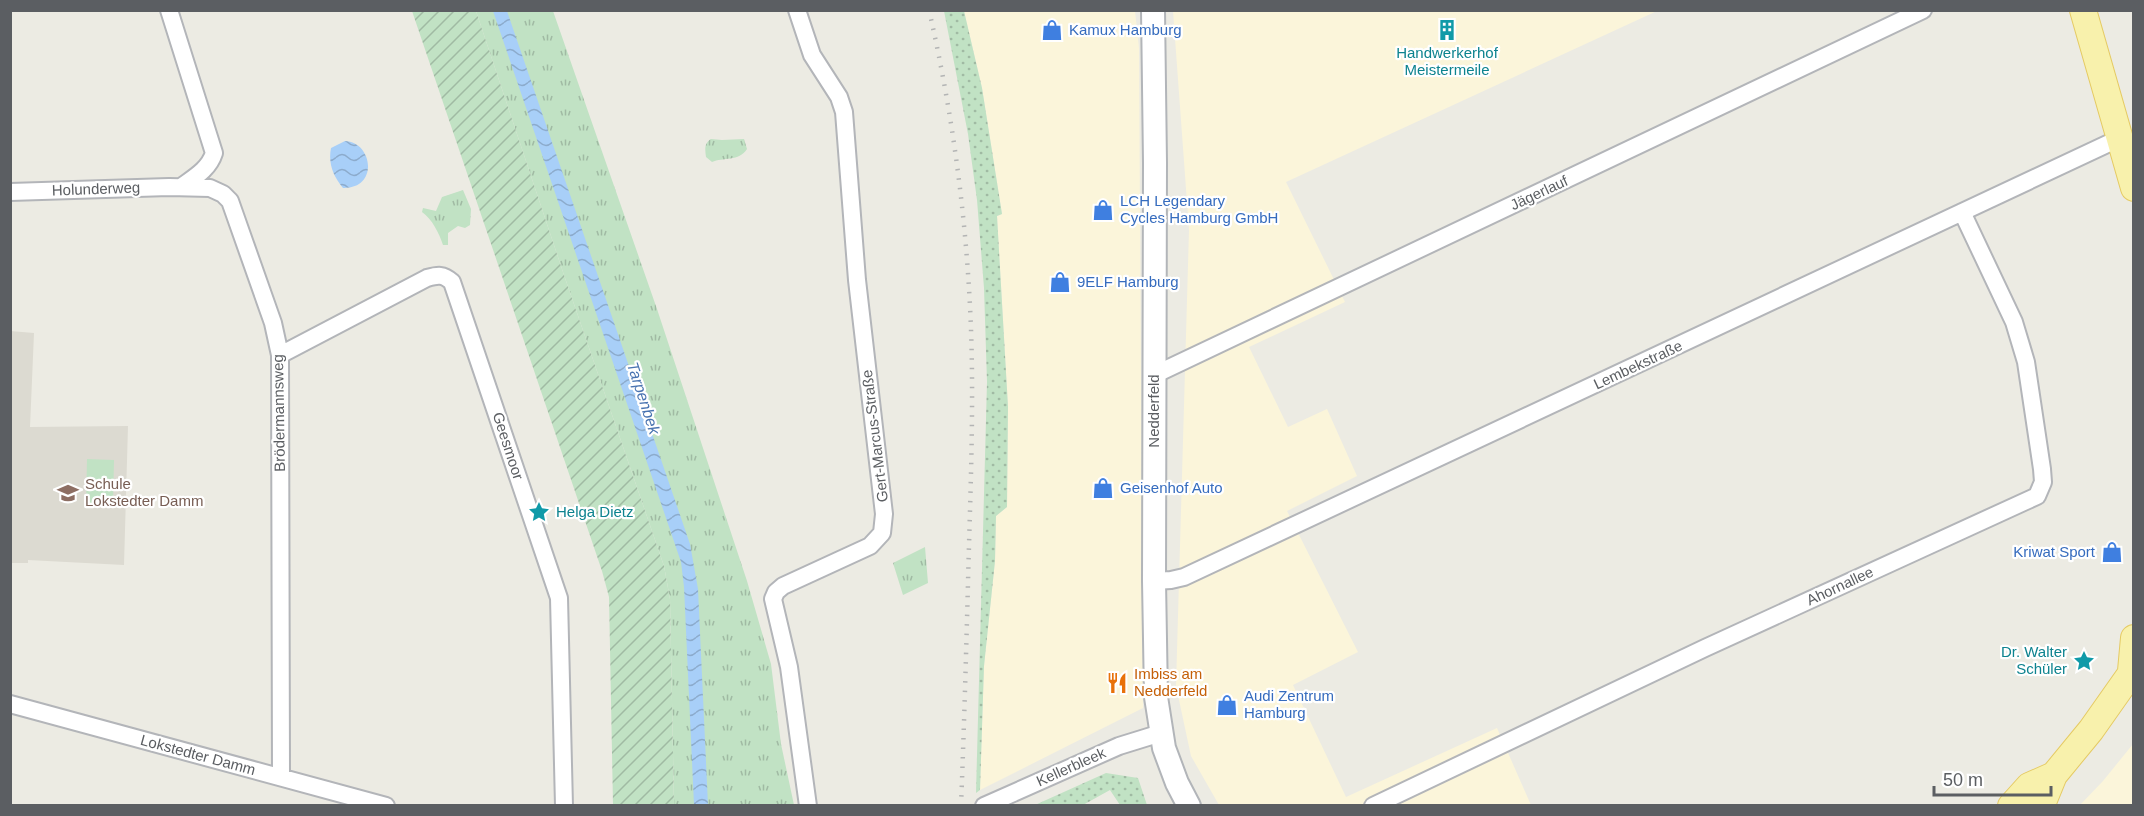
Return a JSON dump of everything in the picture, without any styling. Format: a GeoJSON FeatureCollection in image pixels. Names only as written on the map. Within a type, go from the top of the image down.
{"type":"FeatureCollection","features":[{"type":"Feature","properties":{"kind":"main road","name":"Nedderfeld"},"geometry":{"type":"LineString","coordinates":[[1153,10],[1156,697],[1161,733],[1172,772],[1189,806]]}},
{"type":"Feature","properties":{"kind":"main road"},"geometry":{"type":"LineString","coordinates":[[2083,10],[2133,188]]}},
{"type":"Feature","properties":{"kind":"main road"},"geometry":{"type":"LineString","coordinates":[[2039,806],[2043,802],[2054,775],[2129,680],[2133,638]]}},
{"type":"Feature","properties":{"kind":"main road"},"geometry":{"type":"LineString","coordinates":[[2011,806],[2029,786],[2054,775]]}},
{"type":"Feature","properties":{"kind":"street"},"geometry":{"type":"LineString","coordinates":[[169,10],[214,153],[211,162],[202,172],[181,187]]}},
{"type":"Feature","properties":{"kind":"street","name":"Gert-Marcus-Straße"},"geometry":{"type":"LineString","coordinates":[[797,10],[812,55],[839,97],[844,112],[857,275],[884,514],[882,533],[870,546],[783,586],[776,592],[773,599],[789,668],[808,806]]}},
{"type":"Feature","properties":{"kind":"street","name":"Jägerlauf"},"geometry":{"type":"LineString","coordinates":[[1154,375],[1923,10]]}},
{"type":"Feature","properties":{"kind":"street","name":"Lembekstraße"},"geometry":{"type":"LineString","coordinates":[[1154,581],[1184,577],[2120,138]]}},
{"type":"Feature","properties":{"kind":"street","name":"Holunderweg"},"geometry":{"type":"LineString","coordinates":[[10,192],[181,187]]}},
{"type":"Feature","properties":{"kind":"street","name":"Brödermannsweg"},"geometry":{"type":"LineString","coordinates":[[181,187],[210,188],[223,194],[230,201],[273,323],[280,355],[281,777]]}},
{"type":"Feature","properties":{"kind":"street","name":"Ahornallee"},"geometry":{"type":"LineString","coordinates":[[1373,806],[1705,648],[2037,496],[2043,482],[2042,469],[2026,362],[2014,322],[1962,212]]}},
{"type":"Feature","properties":{"kind":"street","name":"Geesmoor"},"geometry":{"type":"LineString","coordinates":[[280,355],[427,278],[445,276],[452,282],[559,598],[564,806]]}},
{"type":"Feature","properties":{"kind":"street","name":"Lokstedter Damm"},"geometry":{"type":"LineString","coordinates":[[10,704],[386,806]]}},
{"type":"Feature","properties":{"kind":"street","name":"Kellerbleek"},"geometry":{"type":"LineString","coordinates":[[984,806],[1119,746],[1161,733]]}},
{"type":"Feature","properties":{"kind":"shaded area"},"geometry":{"type":"Polygon","coordinates":[[[964,11],[1135,11],[1139,48],[1143,708],[980,790],[984,666],[995,561],[996,516],[1007,507],[1008,407],[997,216],[1002,214],[982,88],[964,11]]]}},
{"type":"Feature","properties":{"kind":"shaded area"},"geometry":{"type":"Polygon","coordinates":[[[1173,11],[1657,11],[1286,182],[1345,302],[1249,347],[1288,427],[1327,409],[1357,476],[1287,511],[1358,652],[1293,685],[1346,797],[1497,728],[1531,805],[1219,805],[1191,756],[1176,686],[1189,230],[1173,11]]]}},
{"type":"Feature","properties":{"kind":"shaded area","name":"Schule Lokstedter Damm"},"geometry":{"type":"Polygon","coordinates":[[[10,331],[34,333],[30,427],[128,426],[124,565],[28,560],[28,563],[11,563],[10,331]]]}},
{"type":"Feature","properties":{"kind":"shaded area"},"geometry":{"type":"Polygon","coordinates":[[[2133,744],[2133,805],[2080,805],[2103,781],[2133,744]]]}},
{"type":"Feature","properties":{"kind":"green space"},"geometry":{"type":"Polygon","coordinates":[[[412,11],[476,11],[664,566],[670,599],[674,805],[613,805],[609,597],[412,11]]]}},
{"type":"Feature","properties":{"kind":"green space"},"geometry":{"type":"Polygon","coordinates":[[[476,11],[553,11],[657,309],[747,581],[771,664],[781,744],[794,805],[674,805],[670,599],[664,566],[476,11]]]}},
{"type":"Feature","properties":{"kind":"green space"},"geometry":{"type":"Polygon","coordinates":[[[944,11],[964,11],[982,88],[1002,214],[997,216],[1008,407],[1007,507],[996,516],[995,561],[984,666],[980,790],[976,793],[987,382],[984,288],[977,200],[968,134],[944,11]]]}},
{"type":"Feature","properties":{"kind":"green space"},"geometry":{"type":"Polygon","coordinates":[[[711,139],[744,139],[747,149],[735,158],[712,162],[706,157],[705,152],[706,145],[711,139]]]}},
{"type":"Feature","properties":{"kind":"green space"},"geometry":{"type":"Polygon","coordinates":[[[463,190],[471,209],[470,225],[465,228],[458,226],[448,233],[448,245],[443,245],[435,227],[422,212],[423,208],[436,211],[442,197],[463,190]]]}},
{"type":"Feature","properties":{"kind":"green space"},"geometry":{"type":"Polygon","coordinates":[[[87,459],[114,460],[113,506],[86,505],[87,459]]]}},
{"type":"Feature","properties":{"kind":"green space"},"geometry":{"type":"Polygon","coordinates":[[[925,547],[928,583],[903,595],[893,563],[925,547]]]}},
{"type":"Feature","properties":{"kind":"green space"},"geometry":{"type":"Polygon","coordinates":[[[1106,773],[1138,778],[1147,805],[1120,805],[1110,790],[1083,805],[1035,805],[1106,773]]]}},
{"type":"Feature","properties":{"kind":"water"},"geometry":{"type":"Polygon","coordinates":[[[493,11],[507,11],[690,544],[698,589],[708,805],[694,805],[681,562],[493,11]]]}},
{"type":"Feature","properties":{"kind":"water"},"geometry":{"type":"Polygon","coordinates":[[[345,141],[354,143],[362,149],[368,165],[367,174],[362,181],[355,186],[343,188],[332,169],[330,154],[331,148],[345,141]]]}},
{"type":"Feature","properties":{"kind":"railway"},"geometry":{"type":"LineString","coordinates":[[929,10],[938,49],[958,169],[971,329],[971,456],[961,806]]}},
{"type":"Feature","properties":{"kind":"place","name":"Kamux Hamburg"},"geometry":{"type":"Point","coordinates":[1052,30]}},
{"type":"Feature","properties":{"kind":"place","name":"Handwerkerhof Meistermeile"},"geometry":{"type":"Point","coordinates":[1447,30]}},
{"type":"Feature","properties":{"kind":"place","name":"LCH Legendary Cycles Hamburg GmbH"},"geometry":{"type":"Point","coordinates":[1103,210]}},
{"type":"Feature","properties":{"kind":"place","name":"9ELF Hamburg"},"geometry":{"type":"Point","coordinates":[1060,282]}},
{"type":"Feature","properties":{"kind":"place","name":"Geisenhof Auto"},"geometry":{"type":"Point","coordinates":[1103,488]}},
{"type":"Feature","properties":{"kind":"place","name":"Schule Lokstedter Damm"},"geometry":{"type":"Point","coordinates":[68,493]}},
{"type":"Feature","properties":{"kind":"place","name":"Helga Dietz"},"geometry":{"type":"Point","coordinates":[539,512]}},
{"type":"Feature","properties":{"kind":"place","name":"Kriwat Sport"},"geometry":{"type":"Point","coordinates":[2112,552]}},
{"type":"Feature","properties":{"kind":"place","name":"Dr. Walter Schüler"},"geometry":{"type":"Point","coordinates":[2084,661]}},
{"type":"Feature","properties":{"kind":"place","name":"Imbiss am Nedderfeld"},"geometry":{"type":"Point","coordinates":[1117,683]}},
{"type":"Feature","properties":{"kind":"place","name":"Audi Zentrum Hamburg"},"geometry":{"type":"Point","coordinates":[1227,705]}},
{"type":"Feature","properties":{"kind":"water label","name":"Tarpenbek"},"geometry":{"type":"Point","coordinates":[644,398]}}]}
